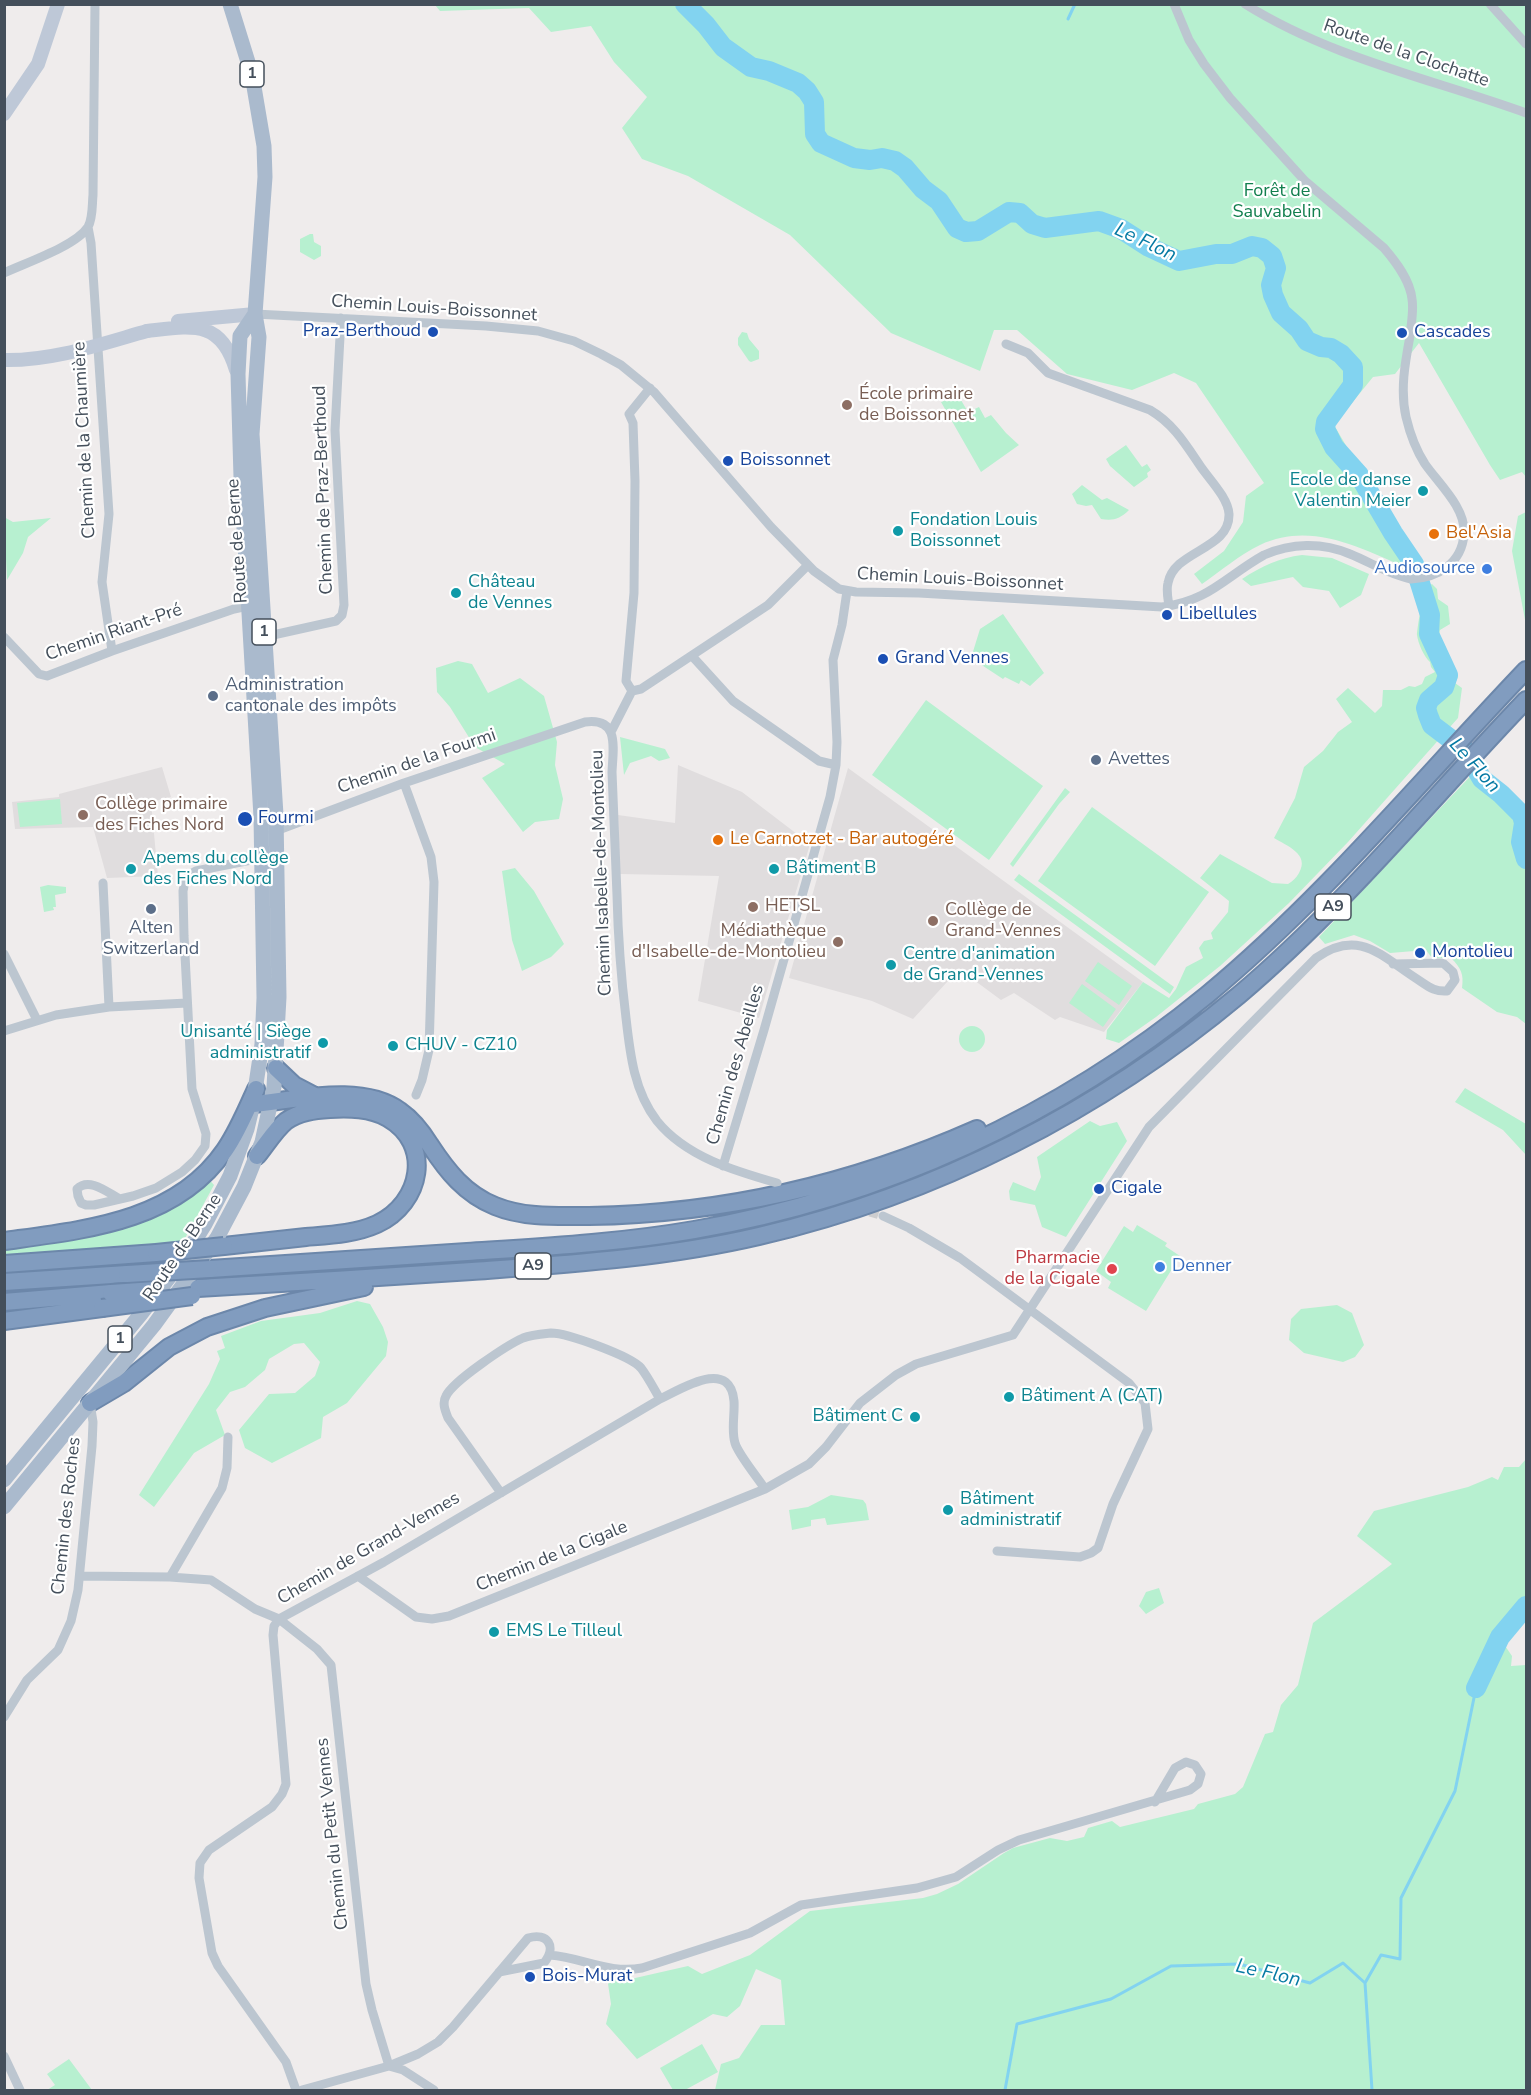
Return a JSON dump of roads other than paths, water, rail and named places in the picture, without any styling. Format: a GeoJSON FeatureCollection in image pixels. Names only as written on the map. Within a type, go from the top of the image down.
{"type":"FeatureCollection","features":[{"type":"Feature","properties":{"kind":"highway","name":"A9"},"geometry":{"type":"LineString","coordinates":[[4,1282],[584,1244],[665,1235],[753,1218],[839,1195],[935,1160],[1034,1112],[1162,1029],[1227,977],[1292,918],[1352,857],[1527,670]]}},
{"type":"Feature","properties":{"kind":"highway","name":"A9"},"geometry":{"type":"LineString","coordinates":[[4,1302],[111,1293],[195,1292],[276,1284],[575,1263],[667,1253],[757,1236],[816,1221],[894,1195],[970,1164],[1043,1128],[1115,1087],[1195,1030],[1284,954],[1367,872],[1527,700]]}},
{"type":"Feature","properties":{"kind":"highway"},"geometry":{"type":"LineString","coordinates":[[276,1068],[294,1085],[316,1097]]}},
{"type":"Feature","properties":{"kind":"highway"},"geometry":{"type":"LineString","coordinates":[[4,1241],[110,1224],[147,1212],[169,1200],[200,1177],[221,1156],[255,1096],[272,1102],[316,1097],[362,1097],[380,1101],[394,1107],[415,1124],[457,1182],[497,1207],[534,1215],[609,1215],[680,1210],[748,1200],[806,1188],[864,1172],[976,1129],[1102,1068]]}},
{"type":"Feature","properties":{"kind":"highway"},"geometry":{"type":"LineString","coordinates":[[4,1264],[340,1234],[370,1227],[388,1218],[409,1197],[416,1176],[414,1150],[401,1128],[383,1116],[353,1109],[322,1109],[300,1114],[284,1123],[257,1156]]}},
{"type":"Feature","properties":{"kind":"highway"},"geometry":{"type":"LineString","coordinates":[[90,1403],[124,1383],[169,1347],[207,1327],[248,1313],[302,1299],[429,1274]]}},
{"type":"Feature","properties":{"kind":"highway"},"geometry":{"type":"LineString","coordinates":[[4,1321],[102,1308],[195,1292]]}},
{"type":"Feature","properties":{"kind":"main road"},"geometry":{"type":"LineString","coordinates":[[4,114],[38,64],[48,40],[58,4]]}},
{"type":"Feature","properties":{"kind":"main road","name":"Route de Berne"},"geometry":{"type":"LineString","coordinates":[[4,1480],[141,1314],[184,1258],[230,1176],[247,1129],[255,1096],[262,1044],[268,856],[276,831],[252,434],[259,337],[255,314],[265,199],[264,146],[252,75],[230,4]]}},
{"type":"Feature","properties":{"kind":"main road"},"geometry":{"type":"LineString","coordinates":[[4,360],[67,353],[183,320],[255,314]]}},
{"type":"Feature","properties":{"kind":"main road","name":"Route de Berne"},"geometry":{"type":"LineString","coordinates":[[4,1507],[154,1325],[217,1238],[236,1205],[267,1127],[276,1068],[279,997],[268,856],[261,836],[237,374],[240,336],[255,314]]}},
{"type":"Feature","properties":{"kind":"main road"},"geometry":{"type":"LineString","coordinates":[[147,331],[191,328],[213,334],[222,340],[231,354],[237,374]]}},
{"type":"Feature","properties":{"kind":"street","name":"Chemin de la Chaumière"},"geometry":{"type":"LineString","coordinates":[[95,4],[93,195],[92,214],[88,227],[91,243],[109,514],[102,582],[112,651]]}},
{"type":"Feature","properties":{"kind":"street","name":"Chemin Louis-Boissonnet"},"geometry":{"type":"LineString","coordinates":[[255,314],[486,326],[538,331],[574,341],[621,365],[650,388],[771,527],[831,585],[847,591],[1169,606],[1204,596],[1263,555],[1274,550],[1302,545],[1334,549],[1411,579],[1434,575],[1448,567],[1456,558],[1463,541],[1464,524],[1461,514],[1424,461],[1409,428],[1403,377],[1411,329],[1412,299],[1409,286],[1384,248],[1305,181],[1230,98],[1189,40],[1174,4]]}},
{"type":"Feature","properties":{"kind":"street","name":"Route de la Clochatte"},"geometry":{"type":"LineString","coordinates":[[1245,4],[1270,20],[1338,51],[1527,113]]}},
{"type":"Feature","properties":{"kind":"street"},"geometry":{"type":"LineString","coordinates":[[1490,4],[1527,44]]}},
{"type":"Feature","properties":{"kind":"street"},"geometry":{"type":"LineString","coordinates":[[4,273],[66,245],[88,227]]}},
{"type":"Feature","properties":{"kind":"street","name":"Chemin de Praz-Berthoud"},"geometry":{"type":"LineString","coordinates":[[264,638],[336,621],[342,615],[344,604],[334,430],[341,318]]}},
{"type":"Feature","properties":{"kind":"street"},"geometry":{"type":"LineString","coordinates":[[1006,344],[1028,353],[1048,373],[1150,410],[1163,417],[1174,427],[1224,500],[1229,514],[1225,529],[1218,538],[1173,569],[1167,584],[1169,606]]}},
{"type":"Feature","properties":{"kind":"street"},"geometry":{"type":"LineString","coordinates":[[650,388],[629,414],[633,423],[635,481],[634,583],[633,618],[626,681],[632,691],[641,689],[768,605],[808,565]]}},
{"type":"Feature","properties":{"kind":"street","name":"Chemin des Abeilles"},"geometry":{"type":"LineString","coordinates":[[723,1166],[791,939],[830,797],[836,765],[837,742],[832,673],[847,591]]}},
{"type":"Feature","properties":{"kind":"street","name":"Chemin Riant-Pré"},"geometry":{"type":"LineString","coordinates":[[4,637],[39,674],[47,676],[112,651],[234,609],[249,606]]}},
{"type":"Feature","properties":{"kind":"street"},"geometry":{"type":"LineString","coordinates":[[692,656],[734,701],[819,761],[836,765]]}},
{"type":"Feature","properties":{"kind":"street","name":"Chemin Isabelle-de-Montolieu"},"geometry":{"type":"LineString","coordinates":[[611,732],[632,691]]}},
{"type":"Feature","properties":{"kind":"street","name":"Chemin Isabelle-de-Montolieu"},"geometry":{"type":"LineString","coordinates":[[585,722],[603,723],[611,732],[613,744],[618,943],[631,1061],[642,1095],[657,1121],[680,1142],[723,1166],[777,1183]]}},
{"type":"Feature","properties":{"kind":"street","name":"Chemin de la Fourmi"},"geometry":{"type":"LineString","coordinates":[[261,836],[404,783],[585,722]]}},
{"type":"Feature","properties":{"kind":"street"},"geometry":{"type":"LineString","coordinates":[[404,783],[431,857],[434,882],[429,1050],[416,1095]]}},
{"type":"Feature","properties":{"kind":"street"},"geometry":{"type":"LineString","coordinates":[[118,1198],[133,1197],[156,1188],[182,1172],[205,1146],[206,1134],[192,1089],[183,891],[185,881],[196,871],[268,856]]}},
{"type":"Feature","properties":{"kind":"street"},"geometry":{"type":"LineString","coordinates":[[103,883],[109,1007]]}},
{"type":"Feature","properties":{"kind":"street"},"geometry":{"type":"LineString","coordinates":[[1030,1310],[1149,1127],[1316,958],[1341,945],[1355,944],[1369,948],[1436,992],[1447,991],[1455,980],[1453,972],[1443,963],[1394,964]]}},
{"type":"Feature","properties":{"kind":"street"},"geometry":{"type":"LineString","coordinates":[[4,954],[37,1020]]}},
{"type":"Feature","properties":{"kind":"street"},"geometry":{"type":"LineString","coordinates":[[4,1031],[56,1015],[109,1007],[187,1003]]}},
{"type":"Feature","properties":{"kind":"street"},"geometry":{"type":"LineString","coordinates":[[883,1216],[909,1227],[946,1248],[1129,1383],[1145,1403],[1148,1429],[1113,1504],[1098,1548],[1080,1557],[997,1551]]}},
{"type":"Feature","properties":{"kind":"street","name":"Chemin de la Cigale"},"geometry":{"type":"LineString","coordinates":[[358,1576],[416,1617],[432,1619],[448,1616],[765,1489],[808,1464],[826,1447],[860,1403],[896,1375],[916,1364],[1013,1335],[1030,1310]]}},
{"type":"Feature","properties":{"kind":"street"},"geometry":{"type":"LineString","coordinates":[[501,1493],[448,1418],[444,1408],[445,1397],[452,1388],[505,1347],[526,1336],[553,1333],[572,1336],[632,1360],[640,1368],[660,1400]]}},
{"type":"Feature","properties":{"kind":"street","name":"Chemin de Grand-Vennes"},"geometry":{"type":"LineString","coordinates":[[80,1576],[210,1580],[255,1609],[279,1619],[358,1576],[660,1400],[700,1380],[712,1378],[723,1380],[730,1388],[734,1399],[735,1443],[765,1489]]}},
{"type":"Feature","properties":{"kind":"street","name":"Chemin des Roches"},"geometry":{"type":"LineString","coordinates":[[4,1717],[27,1680],[58,1650],[71,1621],[80,1576],[93,1434],[90,1403]]}},
{"type":"Feature","properties":{"kind":"street"},"geometry":{"type":"LineString","coordinates":[[170,1577],[222,1488],[227,1468],[228,1437]]}},
{"type":"Feature","properties":{"kind":"street"},"geometry":{"type":"LineString","coordinates":[[279,1619],[274,1626],[273,1635],[286,1784],[272,1807],[208,1850],[200,1863],[199,1878],[212,1953],[218,1966],[286,2062],[296,2091]]}},
{"type":"Feature","properties":{"kind":"street","name":"Chemin du Petit Vennes"},"geometry":{"type":"LineString","coordinates":[[279,1619],[317,1649],[331,1665],[366,1984],[389,2066]]}},
{"type":"Feature","properties":{"kind":"street"},"geometry":{"type":"LineString","coordinates":[[550,1955],[569,1957],[612,1970],[625,1971],[642,1968],[750,1933],[801,1905],[917,1888],[957,1877],[998,1850],[1019,1840],[1155,1802],[1190,1790],[1198,1784],[1201,1774],[1195,1765],[1186,1762],[1175,1768],[1155,1802]]}},
{"type":"Feature","properties":{"kind":"street"},"geometry":{"type":"LineString","coordinates":[[302,2091],[389,2066],[418,2054],[438,2042],[528,1938],[536,1935],[546,1939],[550,1946],[550,1955],[544,1963],[499,1972]]}},
{"type":"Feature","properties":{"kind":"street"},"geometry":{"type":"LineString","coordinates":[[4,2056],[20,2091]]}},
{"type":"Feature","properties":{"kind":"street"},"geometry":{"type":"LineString","coordinates":[[389,2066],[403,2070],[434,2091]]}},
{"type":"Feature","properties":{"kind":"waterway","name":"Le Flon"},"geometry":{"type":"LineString","coordinates":[[685,4],[706,25],[723,47],[751,67],[769,71],[798,83],[807,91],[814,102],[815,134],[821,143],[854,158],[870,160],[882,158],[895,161],[905,168],[923,189],[939,201],[957,228],[966,232],[978,231],[1009,212],[1020,213],[1032,224],[1045,228],[1099,221],[1121,229],[1149,247],[1179,261],[1216,254],[1232,254],[1252,246],[1262,248],[1272,256],[1276,268],[1271,285],[1281,313],[1299,329],[1307,341],[1321,347],[1331,348],[1341,354],[1353,367],[1353,385],[1326,422],[1325,429],[1334,447],[1359,475],[1414,564],[1430,615],[1429,634],[1448,675],[1444,687],[1429,700],[1426,708],[1432,725],[1465,750],[1482,779],[1522,815],[1524,823],[1521,842],[1526,859]]}},
{"type":"Feature","properties":{"kind":"waterway"},"geometry":{"type":"LineString","coordinates":[[1068,19],[1075,4]]}},
{"type":"Feature","properties":{"kind":"waterway","name":"Le Flon"},"geometry":{"type":"LineString","coordinates":[[1476,1688],[1500,1637],[1526,1606]]}},
{"type":"Feature","properties":{"kind":"waterway","name":"Le Flon"},"geometry":{"type":"LineString","coordinates":[[1005,2090],[1017,2024],[1111,1999],[1171,1966],[1239,1964],[1310,1983],[1343,1963],[1365,1983],[1381,1955],[1400,1959],[1401,1898],[1455,1791],[1476,1688]]}},
{"type":"Feature","properties":{"kind":"waterway"},"geometry":{"type":"LineString","coordinates":[[1365,1983],[1372,2090]]}},
{"type":"Feature","properties":{"kind":"tunnel"},"geometry":{"type":"LineString","coordinates":[[831,1200],[883,1216]]}},
{"type":"Feature","properties":{"kind":"place","name":"Praz-Berthoud"},"geometry":{"type":"Point","coordinates":[433,332]}},
{"type":"Feature","properties":{"kind":"place","name":"Cascades"},"geometry":{"type":"Point","coordinates":[1402,333]}},
{"type":"Feature","properties":{"kind":"place","name":"École primaire de Boissonnet"},"geometry":{"type":"Point","coordinates":[847,405]}},
{"type":"Feature","properties":{"kind":"place","name":"Boissonnet"},"geometry":{"type":"Point","coordinates":[728,461]}},
{"type":"Feature","properties":{"kind":"place","name":"Ecole de danse Valentin Meier"},"geometry":{"type":"Point","coordinates":[1423,491]}},
{"type":"Feature","properties":{"kind":"place","name":"Fondation Louis Boissonnet"},"geometry":{"type":"Point","coordinates":[898,531]}},
{"type":"Feature","properties":{"kind":"place","name":"Bel'Asia"},"geometry":{"type":"Point","coordinates":[1434,534]}},
{"type":"Feature","properties":{"kind":"place","name":"Audiosource"},"geometry":{"type":"Point","coordinates":[1487,569]}},
{"type":"Feature","properties":{"kind":"place","name":"Château de Vennes"},"geometry":{"type":"Point","coordinates":[456,593]}},
{"type":"Feature","properties":{"kind":"place","name":"Libellules"},"geometry":{"type":"Point","coordinates":[1167,615]}},
{"type":"Feature","properties":{"kind":"place","name":"Grand Vennes"},"geometry":{"type":"Point","coordinates":[883,659]}},
{"type":"Feature","properties":{"kind":"place","name":"Administration cantonale des impôts"},"geometry":{"type":"Point","coordinates":[213,696]}},
{"type":"Feature","properties":{"kind":"place","name":"Avettes"},"geometry":{"type":"Point","coordinates":[1096,760]}},
{"type":"Feature","properties":{"kind":"place","name":"Collège primaire des Fiches Nord"},"geometry":{"type":"Point","coordinates":[83,815]}},
{"type":"Feature","properties":{"kind":"place","name":"Fourmi"},"geometry":{"type":"Point","coordinates":[245,819]}},
{"type":"Feature","properties":{"kind":"place","name":"Le Carnotzet - Bar autogéré"},"geometry":{"type":"Point","coordinates":[718,840]}},
{"type":"Feature","properties":{"kind":"place","name":"Apems du collège des Fiches Nord"},"geometry":{"type":"Point","coordinates":[131,869]}},
{"type":"Feature","properties":{"kind":"place","name":"Bâtiment B"},"geometry":{"type":"Point","coordinates":[774,869]}},
{"type":"Feature","properties":{"kind":"place","name":"HETSL"},"geometry":{"type":"Point","coordinates":[753,907]}},
{"type":"Feature","properties":{"kind":"place","name":"Alten Switzerland"},"geometry":{"type":"Point","coordinates":[151,909]}},
{"type":"Feature","properties":{"kind":"place","name":"Collège de Grand-Vennes"},"geometry":{"type":"Point","coordinates":[933,921]}},
{"type":"Feature","properties":{"kind":"place","name":"Médiathèque d'Isabelle-de-Montolieu"},"geometry":{"type":"Point","coordinates":[838,942]}},
{"type":"Feature","properties":{"kind":"place","name":"Montolieu"},"geometry":{"type":"Point","coordinates":[1420,953]}},
{"type":"Feature","properties":{"kind":"place","name":"Centre d'animation de Grand-Vennes"},"geometry":{"type":"Point","coordinates":[891,965]}},
{"type":"Feature","properties":{"kind":"place","name":"Unisanté | Siège administratif"},"geometry":{"type":"Point","coordinates":[323,1043]}},
{"type":"Feature","properties":{"kind":"place","name":"CHUV - CZ10"},"geometry":{"type":"Point","coordinates":[393,1046]}},
{"type":"Feature","properties":{"kind":"place","name":"Cigale"},"geometry":{"type":"Point","coordinates":[1099,1189]}},
{"type":"Feature","properties":{"kind":"place","name":"Denner"},"geometry":{"type":"Point","coordinates":[1160,1267]}},
{"type":"Feature","properties":{"kind":"place","name":"Pharmacie de la Cigale"},"geometry":{"type":"Point","coordinates":[1112,1269]}},
{"type":"Feature","properties":{"kind":"place","name":"Bâtiment A (CAT)"},"geometry":{"type":"Point","coordinates":[1009,1397]}},
{"type":"Feature","properties":{"kind":"place","name":"Bâtiment C"},"geometry":{"type":"Point","coordinates":[915,1417]}},
{"type":"Feature","properties":{"kind":"place","name":"Bâtiment administratif"},"geometry":{"type":"Point","coordinates":[948,1510]}},
{"type":"Feature","properties":{"kind":"place","name":"EMS Le Tilleul"},"geometry":{"type":"Point","coordinates":[494,1632]}},
{"type":"Feature","properties":{"kind":"place","name":"Bois-Murat"},"geometry":{"type":"Point","coordinates":[530,1977]}},
{"type":"Feature","properties":{"kind":"park label","name":"Forêt de Sauvabelin"},"geometry":{"type":"Point","coordinates":[1277,202]}}]}
